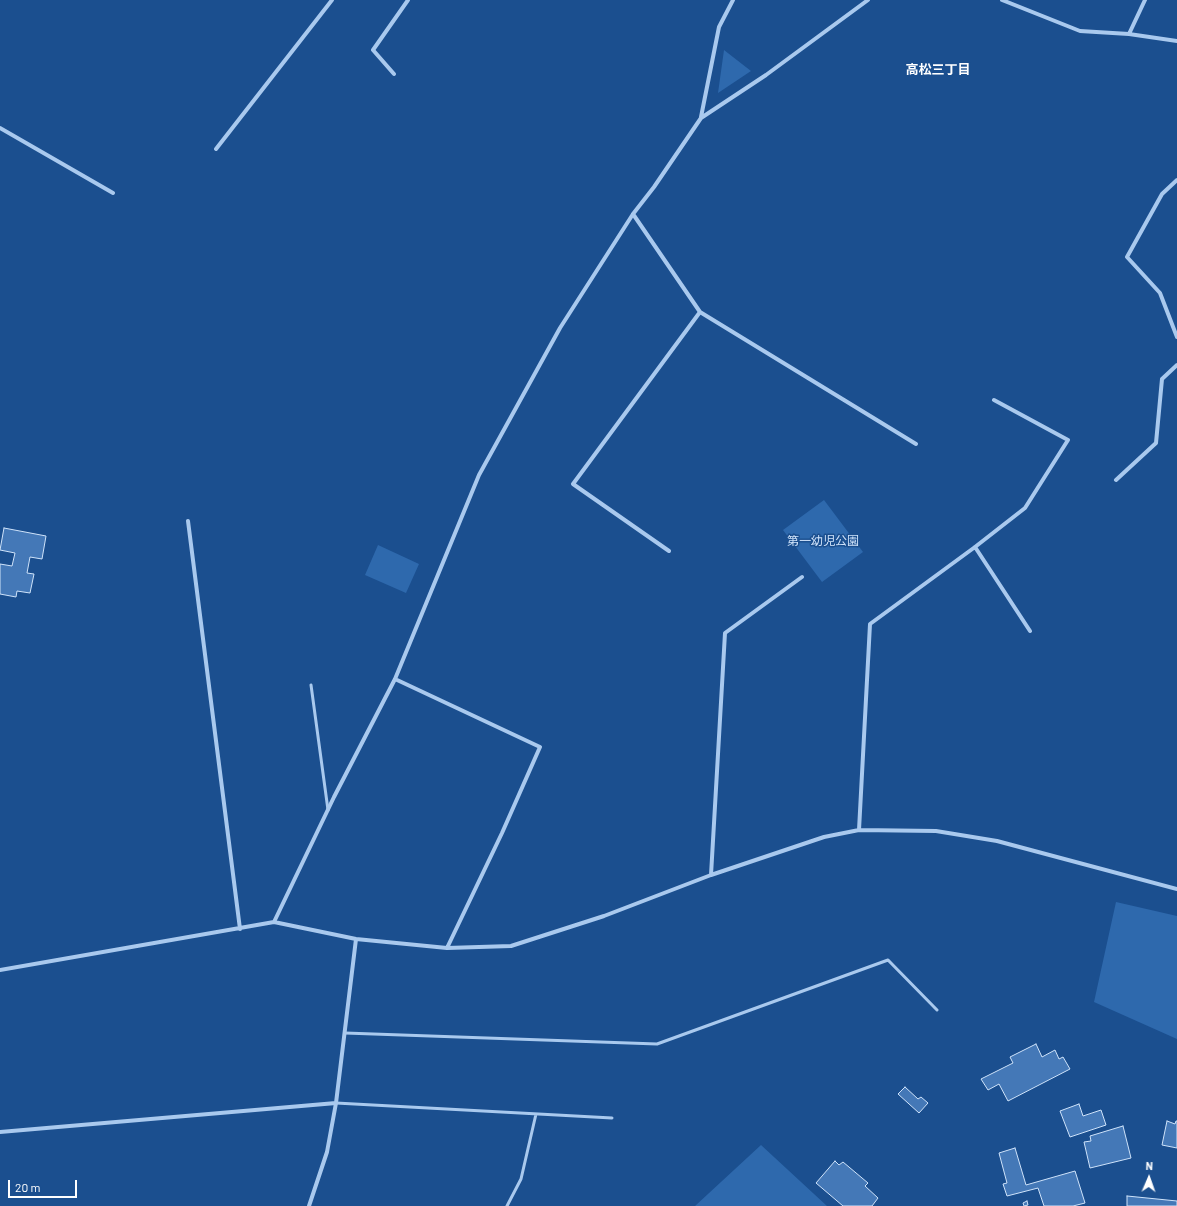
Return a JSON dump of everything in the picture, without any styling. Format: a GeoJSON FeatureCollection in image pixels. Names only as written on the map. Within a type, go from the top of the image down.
{"type":"FeatureCollection","features":[{"type":"Feature","properties":{"kind":"street"},"geometry":{"type":"LineString","coordinates":[[216,149],[332,0]]}},
{"type":"Feature","properties":{"kind":"street"},"geometry":{"type":"LineString","coordinates":[[394,74],[373,50],[408,0]]}},
{"type":"Feature","properties":{"kind":"street"},"geometry":{"type":"LineString","coordinates":[[701,118],[719,27],[733,0]]}},
{"type":"Feature","properties":{"kind":"street"},"geometry":{"type":"LineString","coordinates":[[274,922],[328,810],[395,680],[479,475],[560,328],[633,214],[654,187],[701,118],[766,75],[868,0]]}},
{"type":"Feature","properties":{"kind":"street"},"geometry":{"type":"LineString","coordinates":[[1002,0],[1080,31],[1129,34],[1177,41]]}},
{"type":"Feature","properties":{"kind":"street"},"geometry":{"type":"LineString","coordinates":[[1129,34],[1145,0]]}},
{"type":"Feature","properties":{"kind":"street"},"geometry":{"type":"LineString","coordinates":[[0,128],[112,193]]}},
{"type":"Feature","properties":{"kind":"street"},"geometry":{"type":"LineString","coordinates":[[1177,180],[1162,194],[1127,257],[1160,293],[1177,337]]}},
{"type":"Feature","properties":{"kind":"street"},"geometry":{"type":"LineString","coordinates":[[633,214],[700,312],[916,444]]}},
{"type":"Feature","properties":{"kind":"street"},"geometry":{"type":"LineString","coordinates":[[668,551],[573,484],[700,312]]}},
{"type":"Feature","properties":{"kind":"street"},"geometry":{"type":"LineString","coordinates":[[1116,480],[1156,443],[1162,379],[1177,365]]}},
{"type":"Feature","properties":{"kind":"street"},"geometry":{"type":"LineString","coordinates":[[859,830],[870,624],[975,547],[1025,508],[1068,440],[994,400]]}},
{"type":"Feature","properties":{"kind":"street"},"geometry":{"type":"LineString","coordinates":[[188,521],[240,929]]}},
{"type":"Feature","properties":{"kind":"street"},"geometry":{"type":"LineString","coordinates":[[975,547],[1030,631]]}},
{"type":"Feature","properties":{"kind":"street"},"geometry":{"type":"LineString","coordinates":[[711,876],[725,633],[802,577]]}},
{"type":"Feature","properties":{"kind":"street"},"geometry":{"type":"LineString","coordinates":[[395,680],[540,747],[502,833],[447,948]]}},
{"type":"Feature","properties":{"kind":"street"},"geometry":{"type":"LineString","coordinates":[[0,970],[274,922],[356,940],[447,948],[511,946],[604,916],[711,876],[824,837],[859,830],[936,831],[997,841],[1177,889]]}},
{"type":"Feature","properties":{"kind":"street"},"geometry":{"type":"LineString","coordinates":[[309,1206],[327,1152],[336,1103],[356,940]]}},
{"type":"Feature","properties":{"kind":"street"},"geometry":{"type":"LineString","coordinates":[[0,1132],[336,1103]]}},
{"type":"Feature","properties":{"kind":"lane"},"geometry":{"type":"LineString","coordinates":[[311,685],[328,810]]}},
{"type":"Feature","properties":{"kind":"lane"},"geometry":{"type":"LineString","coordinates":[[345,1033],[657,1044],[888,960],[937,1010]]}},
{"type":"Feature","properties":{"kind":"lane"},"geometry":{"type":"LineString","coordinates":[[336,1103],[612,1118]]}},
{"type":"Feature","properties":{"kind":"lane"},"geometry":{"type":"LineString","coordinates":[[507,1206],[521,1179],[536,1114]]}},
{"type":"Feature","properties":{"kind":"green space"},"geometry":{"type":"Polygon","coordinates":[[[724,50],[751,71],[718,93],[724,50]]]}},
{"type":"Feature","properties":{"kind":"green space","name":"第一幼児公園"},"geometry":{"type":"Polygon","coordinates":[[[824,500],[863,552],[822,582],[783,530],[824,500]]]}},
{"type":"Feature","properties":{"kind":"green space"},"geometry":{"type":"Polygon","coordinates":[[[378,545],[419,564],[406,593],[365,575],[378,545]]]}},
{"type":"Feature","properties":{"kind":"green space"},"geometry":{"type":"Polygon","coordinates":[[[1116,902],[1177,916],[1177,1039],[1094,1002],[1116,902]]]}},
{"type":"Feature","properties":{"kind":"green space"},"geometry":{"type":"Polygon","coordinates":[[[761,1145],[827,1206],[695,1206],[761,1145]]]}},
{"type":"Feature","properties":{"kind":"building"},"geometry":{"type":"Polygon","coordinates":[[[4,528],[46,536],[42,559],[30,557],[27,573],[34,574],[30,593],[17,591],[16,597],[0,594],[0,564],[12,566],[15,553],[0,550],[4,528]]]}},
{"type":"Feature","properties":{"kind":"building"},"geometry":{"type":"Polygon","coordinates":[[[1036,1044],[1042,1057],[1055,1050],[1059,1059],[1063,1057],[1070,1069],[1008,1101],[999,1084],[988,1090],[981,1079],[1013,1063],[1010,1057],[1036,1044]]]}},
{"type":"Feature","properties":{"kind":"building"},"geometry":{"type":"Polygon","coordinates":[[[905,1087],[918,1099],[921,1097],[928,1103],[919,1113],[898,1094],[905,1087]]]}},
{"type":"Feature","properties":{"kind":"building"},"geometry":{"type":"Polygon","coordinates":[[[1079,1104],[1083,1116],[1101,1110],[1106,1125],[1070,1137],[1060,1111],[1079,1104]]]}},
{"type":"Feature","properties":{"kind":"building"},"geometry":{"type":"Polygon","coordinates":[[[1167,1121],[1175,1124],[1177,1121],[1177,1148],[1162,1145],[1167,1121]]]}},
{"type":"Feature","properties":{"kind":"building"},"geometry":{"type":"Polygon","coordinates":[[[1123,1126],[1131,1158],[1090,1168],[1084,1142],[1091,1141],[1090,1136],[1123,1126]]]}},
{"type":"Feature","properties":{"kind":"building"},"geometry":{"type":"Polygon","coordinates":[[[1015,1148],[1026,1185],[1075,1171],[1085,1203],[1073,1206],[1044,1206],[1038,1188],[1007,1196],[1003,1184],[1007,1183],[999,1153],[1015,1148]]]}},
{"type":"Feature","properties":{"kind":"building"},"geometry":{"type":"Polygon","coordinates":[[[835,1161],[839,1165],[843,1162],[868,1183],[865,1186],[878,1198],[872,1206],[843,1206],[816,1183],[835,1161]]]}},
{"type":"Feature","properties":{"kind":"building"},"geometry":{"type":"Polygon","coordinates":[[[1127,1196],[1177,1201],[1177,1206],[1127,1206],[1127,1196]]]}},
{"type":"Feature","properties":{"kind":"building"},"geometry":{"type":"Polygon","coordinates":[[[1027,1201],[1028,1205],[1024,1206],[1023,1203],[1027,1201]]]}},
{"type":"Feature","properties":{"kind":"district","name":"高松三丁目"},"geometry":{"type":"Point","coordinates":[938,70]}}]}
